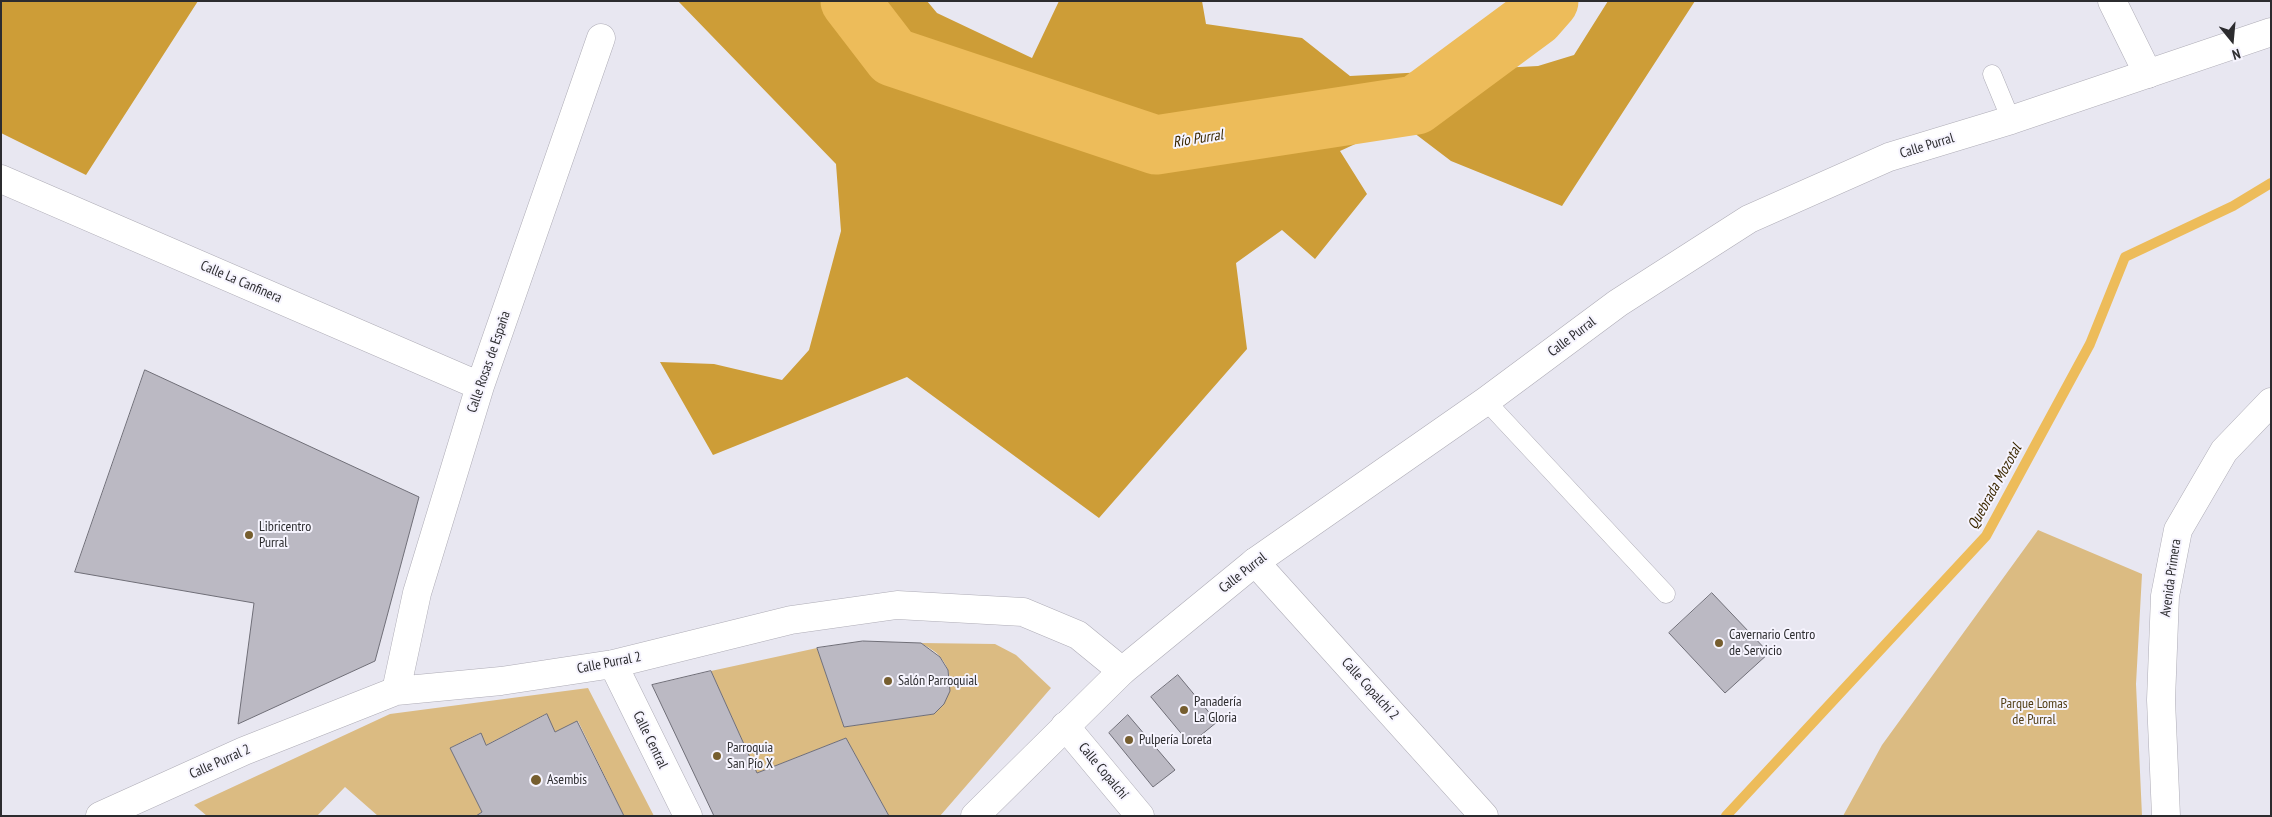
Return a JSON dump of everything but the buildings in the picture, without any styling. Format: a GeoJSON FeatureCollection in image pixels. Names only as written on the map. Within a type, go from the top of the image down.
{"type":"FeatureCollection","features":[{"type":"Feature","properties":{"kind":"street"},"geometry":{"type":"LineString","coordinates":[[2112,1],[2148,74]]}},
{"type":"Feature","properties":{"kind":"street","name":"Calle Purral"},"geometry":{"type":"LineString","coordinates":[[975,816],[1122,671],[1255,562],[1486,402],[1618,304],[1749,219],[1889,158],[2011,120],[2271,32]]}},
{"type":"Feature","properties":{"kind":"street","name":"Calle Rosas de España"},"geometry":{"type":"LineString","coordinates":[[396,691],[417,592],[480,386],[601,38]]}},
{"type":"Feature","properties":{"kind":"street","name":"Calle La Canfinera"},"geometry":{"type":"LineString","coordinates":[[1,179],[480,386]]}},
{"type":"Feature","properties":{"kind":"street","name":"Avenida Primera"},"geometry":{"type":"LineString","coordinates":[[2166,816],[2162,700],[2165,596],[2178,530],[2224,451],[2271,402]]}},
{"type":"Feature","properties":{"kind":"street","name":"Calle Copalchí 2"},"geometry":{"type":"LineString","coordinates":[[1255,562],[1484,816]]}},
{"type":"Feature","properties":{"kind":"street","name":"Calle Purral 2"},"geometry":{"type":"LineString","coordinates":[[100,816],[244,751],[396,691],[501,681],[613,664],[791,620],[897,605],[1023,612],[1078,636],[1122,671]]}},
{"type":"Feature","properties":{"kind":"street","name":"Calle Central"},"geometry":{"type":"LineString","coordinates":[[613,664],[688,816]]}},
{"type":"Feature","properties":{"kind":"street","name":"Calle Copalchí"},"geometry":{"type":"LineString","coordinates":[[1065,726],[1140,816]]}},
{"type":"Feature","properties":{"kind":"lane"},"geometry":{"type":"LineString","coordinates":[[1992,74],[2011,120]]}},
{"type":"Feature","properties":{"kind":"lane"},"geometry":{"type":"LineString","coordinates":[[1486,402],[1666,594]]}},
{"type":"Feature","properties":{"kind":"green space","name":"Parque Lomas de Purral"},"geometry":{"type":"Polygon","coordinates":[[[2038,530],[2142,574],[2136,684],[2142,816],[1843,816],[1882,745],[2038,530]]]}},
{"type":"Feature","properties":{"kind":"green space"},"geometry":{"type":"Polygon","coordinates":[[[921,643],[995,644],[1016,655],[1051,688],[940,816],[889,816],[846,738],[757,773],[711,671],[817,648],[844,727],[934,714],[940,708],[949,687],[950,679],[948,672],[938,655],[921,643]]]}},
{"type":"Feature","properties":{"kind":"green space"},"geometry":{"type":"Polygon","coordinates":[[[588,688],[654,816],[624,816],[578,721],[555,732],[546,714],[486,745],[480,733],[450,748],[482,812],[476,816],[378,816],[345,787],[317,816],[207,816],[194,805],[390,714],[588,688]]]}},
{"type":"Feature","properties":{"kind":"shaded area"},"geometry":{"type":"Polygon","coordinates":[[[1,1],[198,1],[86,175],[1,133],[1,1]]]}},
{"type":"Feature","properties":{"kind":"shaded area"},"geometry":{"type":"Polygon","coordinates":[[[678,1],[927,1],[937,13],[1032,58],[1059,1],[1202,1],[1206,24],[1302,38],[1350,76],[1538,66],[1574,55],[1608,1],[1695,1],[1562,206],[1451,161],[1401,123],[1340,151],[1367,194],[1315,259],[1282,230],[1236,263],[1247,349],[1099,518],[907,377],[713,455],[660,362],[714,364],[782,380],[809,350],[841,231],[836,164],[678,1]]]}},
{"type":"Feature","properties":{"kind":"waterway","name":"Río Purral"},"geometry":{"type":"LineString","coordinates":[[850,1],[893,57],[1156,145],[1416,105],[1535,17],[1549,1]]}},
{"type":"Feature","properties":{"kind":"waterway","name":"Quebrada Mozotal"},"geometry":{"type":"LineString","coordinates":[[1726,816],[1986,536],[2090,344],[2125,257],[2233,206],[2271,183]]}},
{"type":"Feature","properties":{"kind":"place","name":"Libricentro Purral"},"geometry":{"type":"Point","coordinates":[249,535]}},
{"type":"Feature","properties":{"kind":"place","name":"Cavernario Centro de Servicio"},"geometry":{"type":"Point","coordinates":[1719,643]}},
{"type":"Feature","properties":{"kind":"place","name":"Salón Parroquial"},"geometry":{"type":"Point","coordinates":[888,681]}},
{"type":"Feature","properties":{"kind":"place","name":"Panadería La Gloria"},"geometry":{"type":"Point","coordinates":[1184,710]}},
{"type":"Feature","properties":{"kind":"place","name":"Pulpería Loreta"},"geometry":{"type":"Point","coordinates":[1129,740]}},
{"type":"Feature","properties":{"kind":"place","name":"Parroquia San Pío X"},"geometry":{"type":"Point","coordinates":[717,756]}},
{"type":"Feature","properties":{"kind":"place","name":"Asembis"},"geometry":{"type":"Point","coordinates":[536,780]}}]}
